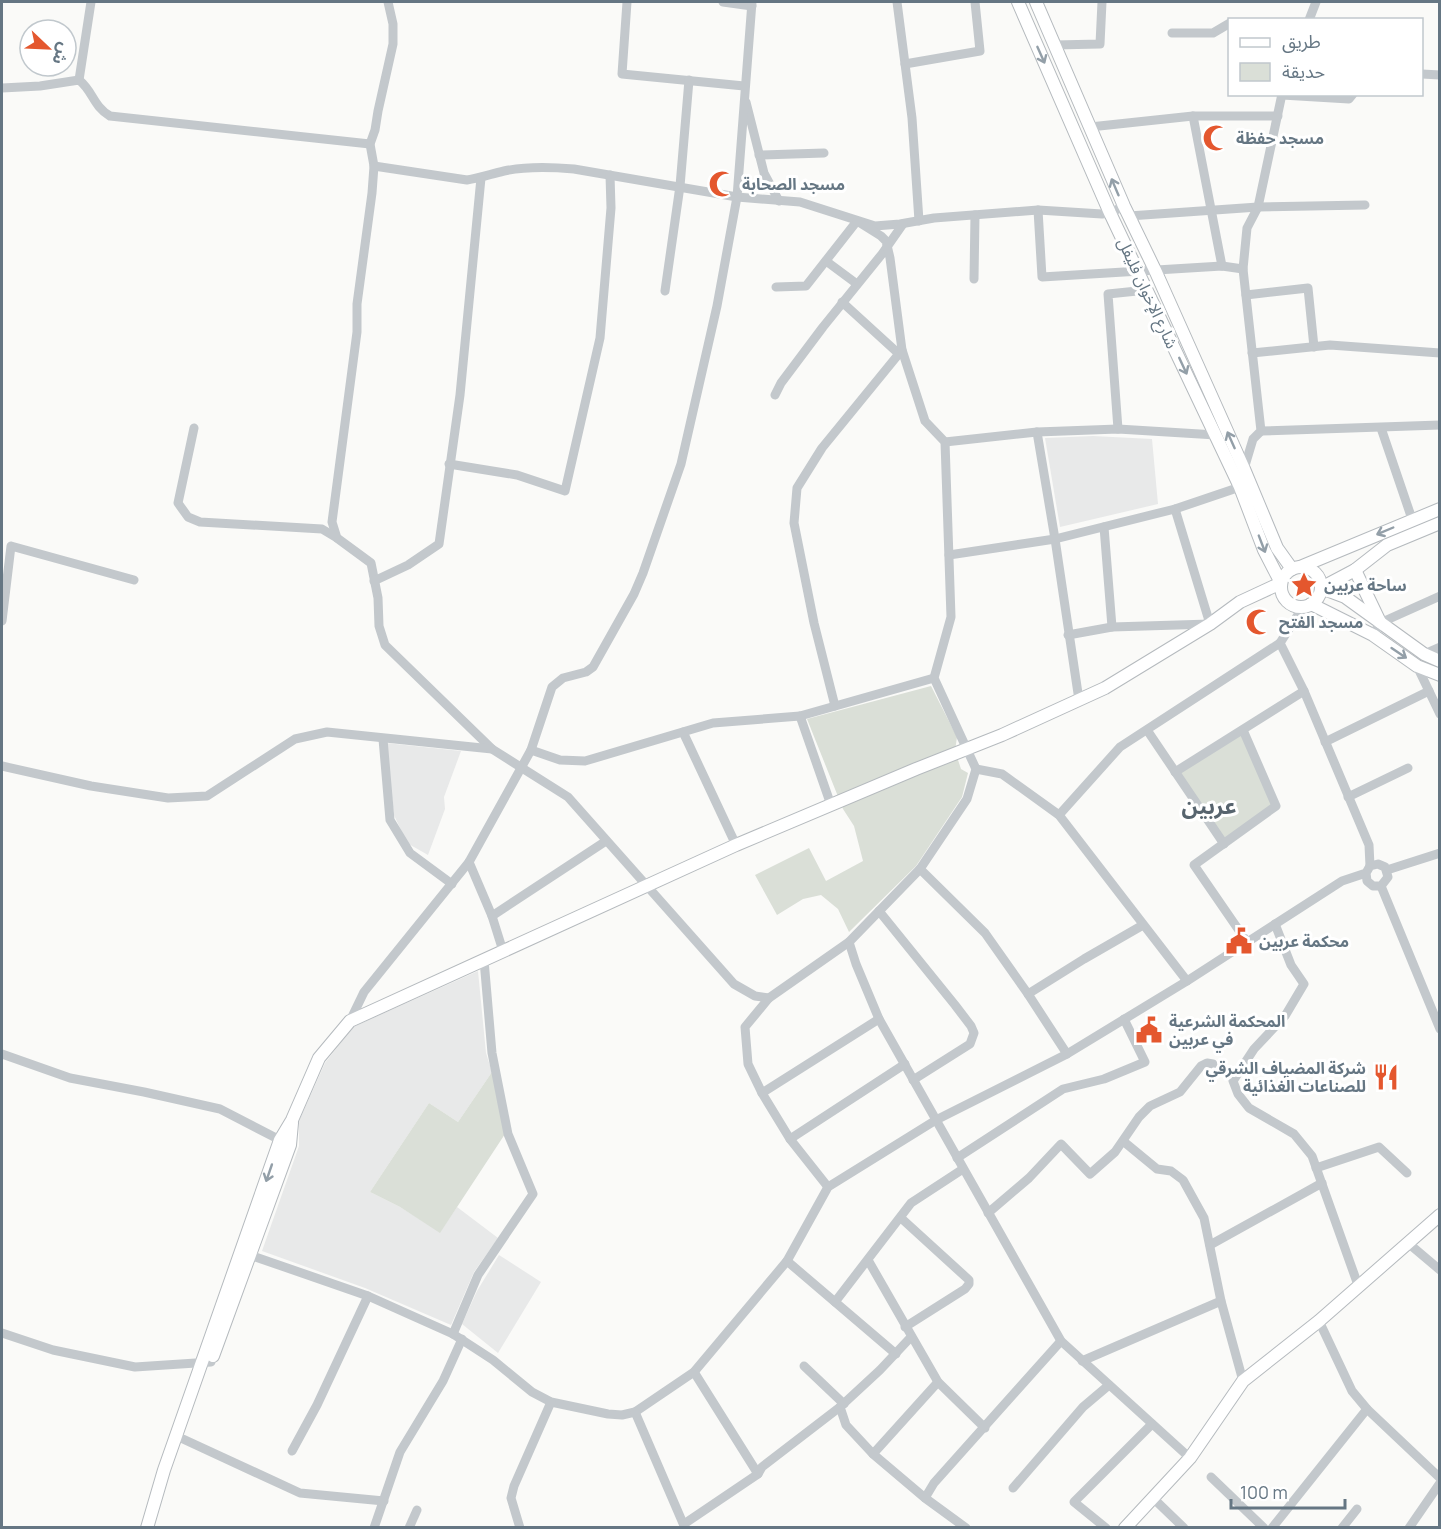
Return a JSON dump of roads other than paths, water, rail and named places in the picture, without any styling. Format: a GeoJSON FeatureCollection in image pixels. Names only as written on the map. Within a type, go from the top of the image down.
{"type":"FeatureCollection","features":[{"type":"Feature","properties":{"kind":"main road","name":"شارع الإخوان فليفل"},"geometry":{"type":"LineString","coordinates":[[1018,2],[1110,213],[1216,435],[1240,487],[1272,569],[1281,583]]}},
{"type":"Feature","properties":{"kind":"main road","name":"شارع الإخوان فليفل"},"geometry":{"type":"LineString","coordinates":[[1036,2],[1126,211],[1155,270],[1277,548],[1296,568]]}},
{"type":"Feature","properties":{"kind":"main road"},"geometry":{"type":"LineString","coordinates":[[154,1527],[280,1140],[292,1120],[319,1058],[350,1021],[736,846],[1105,688],[1240,603],[1281,583],[1285,576],[1296,568],[1440,509]]}},
{"type":"Feature","properties":{"kind":"main road"},"geometry":{"type":"LineString","coordinates":[[1322,588],[1355,570],[1387,545],[1440,523]]}},
{"type":"Feature","properties":{"kind":"main road"},"geometry":{"type":"LineString","coordinates":[[1296,568],[1314,571],[1322,588],[1320,595],[1307,606]]}},
{"type":"Feature","properties":{"kind":"main road"},"geometry":{"type":"LineString","coordinates":[[1355,570],[1380,623]]}},
{"type":"Feature","properties":{"kind":"main road"},"geometry":{"type":"LineString","coordinates":[[1281,583],[1284,597],[1289,603],[1295,606],[1307,606],[1373,635],[1417,666],[1440,675]]}},
{"type":"Feature","properties":{"kind":"main road"},"geometry":{"type":"LineString","coordinates":[[1322,588],[1345,597],[1424,654],[1440,661]]}},
{"type":"Feature","properties":{"kind":"main road"},"geometry":{"type":"LineString","coordinates":[[147,1527],[164,1470],[250,1255],[290,1145],[292,1120]]}},
{"type":"Feature","properties":{"kind":"main road"},"geometry":{"type":"LineString","coordinates":[[1125,1527],[1190,1458],[1243,1381],[1319,1321],[1439,1215]]}},
{"type":"Feature","properties":{"kind":"street"},"geometry":{"type":"LineString","coordinates":[[79,80],[91,2]]}},
{"type":"Feature","properties":{"kind":"street"},"geometry":{"type":"LineString","coordinates":[[337,538],[332,522],[357,332],[357,304],[372,193],[374,166],[370,144],[393,44],[393,24],[388,2]]}},
{"type":"Feature","properties":{"kind":"street"},"geometry":{"type":"LineString","coordinates":[[627,2],[622,74],[689,80],[744,89]]}},
{"type":"Feature","properties":{"kind":"street"},"geometry":{"type":"LineString","coordinates":[[350,1021],[364,992],[469,862],[531,750],[552,687],[563,678],[586,672],[593,667],[634,594],[643,573],[681,464],[717,306],[737,197],[752,4],[723,2]]}},
{"type":"Feature","properties":{"kind":"street"},"geometry":{"type":"LineString","coordinates":[[897,2],[912,118],[919,221]]}},
{"type":"Feature","properties":{"kind":"street"},"geometry":{"type":"LineString","coordinates":[[905,64],[980,51],[975,2]]}},
{"type":"Feature","properties":{"kind":"street"},"geometry":{"type":"LineString","coordinates":[[1055,45],[1100,44],[1102,2]]}},
{"type":"Feature","properties":{"kind":"street"},"geometry":{"type":"LineString","coordinates":[[1310,18],[1316,2]]}},
{"type":"Feature","properties":{"kind":"street"},"geometry":{"type":"LineString","coordinates":[[1172,33],[1213,33],[1228,24]]}},
{"type":"Feature","properties":{"kind":"street"},"geometry":{"type":"LineString","coordinates":[[1423,74],[1440,75]]}},
{"type":"Feature","properties":{"kind":"street"},"geometry":{"type":"LineString","coordinates":[[2,88],[30,87],[79,80]]}},
{"type":"Feature","properties":{"kind":"street"},"geometry":{"type":"LineString","coordinates":[[79,80],[96,106],[110,116],[370,144]]}},
{"type":"Feature","properties":{"kind":"street"},"geometry":{"type":"LineString","coordinates":[[665,291],[680,186],[689,80]]}},
{"type":"Feature","properties":{"kind":"street"},"geometry":{"type":"LineString","coordinates":[[744,89],[759,155],[772,190],[779,201]]}},
{"type":"Feature","properties":{"kind":"street"},"geometry":{"type":"LineString","coordinates":[[1261,431],[1244,269],[1247,228],[1258,207],[1282,96]]}},
{"type":"Feature","properties":{"kind":"street"},"geometry":{"type":"LineString","coordinates":[[1299,96],[1349,99],[1351,96]]}},
{"type":"Feature","properties":{"kind":"street"},"geometry":{"type":"LineString","coordinates":[[1090,126],[1192,116],[1278,116]]}},
{"type":"Feature","properties":{"kind":"street"},"geometry":{"type":"LineString","coordinates":[[1192,116],[1222,266]]}},
{"type":"Feature","properties":{"kind":"street"},"geometry":{"type":"LineString","coordinates":[[759,155],[824,153]]}},
{"type":"Feature","properties":{"kind":"street"},"geometry":{"type":"LineString","coordinates":[[374,166],[467,180],[504,171],[550,167],[680,186],[737,197],[800,202],[875,226],[934,218],[1038,210],[1110,213],[1365,205]]}},
{"type":"Feature","properties":{"kind":"street"},"geometry":{"type":"LineString","coordinates":[[449,464],[517,475],[565,491],[600,338],[611,208],[610,175]]}},
{"type":"Feature","properties":{"kind":"street"},"geometry":{"type":"LineString","coordinates":[[375,581],[408,566],[439,544],[460,395],[481,178]]}},
{"type":"Feature","properties":{"kind":"street"},"geometry":{"type":"LineString","coordinates":[[1038,210],[1042,277],[1137,269],[1222,266],[1244,269]]}},
{"type":"Feature","properties":{"kind":"street"},"geometry":{"type":"LineString","coordinates":[[974,279],[975,215]]}},
{"type":"Feature","properties":{"kind":"street"},"geometry":{"type":"LineString","coordinates":[[828,1187],[789,1139],[762,1093],[748,1064],[745,1027],[769,998],[849,942],[920,869],[967,799],[976,769],[934,678],[951,617],[945,442],[926,422],[901,352],[886,241],[857,221]]}},
{"type":"Feature","properties":{"kind":"street"},"geometry":{"type":"LineString","coordinates":[[776,287],[806,286],[857,221]]}},
{"type":"Feature","properties":{"kind":"street"},"geometry":{"type":"LineString","coordinates":[[775,395],[842,302],[903,224]]}},
{"type":"Feature","properties":{"kind":"street"},"geometry":{"type":"LineString","coordinates":[[826,261],[857,284]]}},
{"type":"Feature","properties":{"kind":"street"},"geometry":{"type":"LineString","coordinates":[[1246,295],[1308,288],[1314,347]]}},
{"type":"Feature","properties":{"kind":"street"},"geometry":{"type":"LineString","coordinates":[[1118,429],[1108,294],[1147,290]]}},
{"type":"Feature","properties":{"kind":"street"},"geometry":{"type":"LineString","coordinates":[[842,302],[901,352]]}},
{"type":"Feature","properties":{"kind":"street"},"geometry":{"type":"LineString","coordinates":[[1252,353],[1330,345],[1440,353]]}},
{"type":"Feature","properties":{"kind":"street"},"geometry":{"type":"LineString","coordinates":[[836,706],[814,623],[794,523],[796,488],[822,448],[901,352]]}},
{"type":"Feature","properties":{"kind":"street"},"geometry":{"type":"LineString","coordinates":[[1244,469],[1254,439],[1261,431],[1440,425]]}},
{"type":"Feature","properties":{"kind":"street"},"geometry":{"type":"LineString","coordinates":[[194,428],[178,503],[188,517],[200,522],[322,530],[371,563],[378,598],[379,626],[385,645],[492,749],[568,796],[734,984],[755,996],[769,998]]}},
{"type":"Feature","properties":{"kind":"street"},"geometry":{"type":"LineString","coordinates":[[1382,428],[1412,519]]}},
{"type":"Feature","properties":{"kind":"street"},"geometry":{"type":"LineString","coordinates":[[945,442],[1037,432],[1118,429],[1216,435]]}},
{"type":"Feature","properties":{"kind":"street"},"geometry":{"type":"LineString","coordinates":[[1037,432],[1078,700]]}},
{"type":"Feature","properties":{"kind":"street"},"geometry":{"type":"LineString","coordinates":[[949,555],[1055,539],[1175,509],[1240,487]]}},
{"type":"Feature","properties":{"kind":"street"},"geometry":{"type":"LineString","coordinates":[[1068,635],[1112,627],[1210,624],[1175,509]]}},
{"type":"Feature","properties":{"kind":"street"},"geometry":{"type":"LineString","coordinates":[[1104,527],[1112,627]]}},
{"type":"Feature","properties":{"kind":"street"},"geometry":{"type":"LineString","coordinates":[[2,621],[11,546],[134,580]]}},
{"type":"Feature","properties":{"kind":"street"},"geometry":{"type":"LineString","coordinates":[[1373,635],[1380,623],[1440,596]]}},
{"type":"Feature","properties":{"kind":"street"},"geometry":{"type":"LineString","coordinates":[[1059,815],[1120,747],[1280,643],[1307,606]]}},
{"type":"Feature","properties":{"kind":"street"},"geometry":{"type":"LineString","coordinates":[[1280,643],[1304,691],[1369,845],[1366,878],[1370,884],[1381,886]]}},
{"type":"Feature","properties":{"kind":"street"},"geometry":{"type":"LineString","coordinates":[[1424,654],[1440,647]]}},
{"type":"Feature","properties":{"kind":"street"},"geometry":{"type":"LineString","coordinates":[[1417,666],[1440,714]]}},
{"type":"Feature","properties":{"kind":"street"},"geometry":{"type":"LineString","coordinates":[[531,750],[560,760],[585,761],[713,723],[800,716],[934,678]]}},
{"type":"Feature","properties":{"kind":"street"},"geometry":{"type":"LineString","coordinates":[[1175,772],[1304,691]]}},
{"type":"Feature","properties":{"kind":"street"},"geometry":{"type":"LineString","coordinates":[[1325,742],[1429,691]]}},
{"type":"Feature","properties":{"kind":"street"},"geometry":{"type":"LineString","coordinates":[[800,716],[831,805]]}},
{"type":"Feature","properties":{"kind":"street"},"geometry":{"type":"LineString","coordinates":[[1147,730],[1224,844]]}},
{"type":"Feature","properties":{"kind":"street"},"geometry":{"type":"LineString","coordinates":[[1243,730],[1276,806],[1194,865],[1247,942]]}},
{"type":"Feature","properties":{"kind":"street"},"geometry":{"type":"LineString","coordinates":[[2,766],[91,786],[168,798],[207,796],[295,739],[327,732],[492,749]]}},
{"type":"Feature","properties":{"kind":"street"},"geometry":{"type":"LineString","coordinates":[[683,732],[736,846]]}},
{"type":"Feature","properties":{"kind":"street"},"geometry":{"type":"LineString","coordinates":[[383,739],[390,820],[410,853],[452,884]]}},
{"type":"Feature","properties":{"kind":"street"},"geometry":{"type":"LineString","coordinates":[[1348,797],[1408,768]]}},
{"type":"Feature","properties":{"kind":"street"},"geometry":{"type":"LineString","coordinates":[[976,769],[1002,774],[1059,815],[1187,981]]}},
{"type":"Feature","properties":{"kind":"street"},"geometry":{"type":"LineString","coordinates":[[492,916],[606,841]]}},
{"type":"Feature","properties":{"kind":"street"},"geometry":{"type":"LineString","coordinates":[[1387,870],[1440,853]]}},
{"type":"Feature","properties":{"kind":"street"},"geometry":{"type":"LineString","coordinates":[[469,862],[492,916],[503,951]]}},
{"type":"Feature","properties":{"kind":"street"},"geometry":{"type":"LineString","coordinates":[[250,1255],[368,1296],[458,1337],[493,1360],[532,1392],[551,1402],[608,1414],[622,1415],[635,1412],[694,1372],[787,1261],[828,1187],[936,1120],[1067,1054],[1187,981],[1342,881],[1378,864],[1387,870],[1388,877],[1381,886]]}},
{"type":"Feature","properties":{"kind":"street"},"geometry":{"type":"LineString","coordinates":[[920,869],[985,933],[1067,1054]]}},
{"type":"Feature","properties":{"kind":"street"},"geometry":{"type":"LineString","coordinates":[[1381,886],[1440,1029]]}},
{"type":"Feature","properties":{"kind":"street"},"geometry":{"type":"LineString","coordinates":[[879,911],[955,1005],[974,1033],[970,1044],[914,1080]]}},
{"type":"Feature","properties":{"kind":"street"},"geometry":{"type":"LineString","coordinates":[[1275,924],[1291,965],[1304,984],[1285,1016],[1254,1049],[1233,1081],[1238,1094],[1249,1108],[1294,1134],[1312,1156],[1358,1285]]}},
{"type":"Feature","properties":{"kind":"street"},"geometry":{"type":"LineString","coordinates":[[1028,994],[1143,925]]}},
{"type":"Feature","properties":{"kind":"street"},"geometry":{"type":"LineString","coordinates":[[849,942],[879,1019],[1061,1341],[1190,1458]]}},
{"type":"Feature","properties":{"kind":"street"},"geometry":{"type":"LineString","coordinates":[[374,1527],[400,1452],[443,1381],[478,1275],[533,1194],[508,1134],[492,1053],[484,960]]}},
{"type":"Feature","properties":{"kind":"street"},"geometry":{"type":"LineString","coordinates":[[762,1093],[879,1019]]}},
{"type":"Feature","properties":{"kind":"street"},"geometry":{"type":"LineString","coordinates":[[957,1158],[1063,1089],[1104,1079],[1145,1062],[1124,1019]]}},
{"type":"Feature","properties":{"kind":"street"},"geometry":{"type":"LineString","coordinates":[[2,1054],[70,1078],[220,1109],[280,1140]]}},
{"type":"Feature","properties":{"kind":"street"},"geometry":{"type":"LineString","coordinates":[[988,1213],[1029,1178],[1061,1144],[1090,1174],[1105,1162],[1150,1106],[1180,1092],[1202,1066],[1207,1063],[1213,1064]]}},
{"type":"Feature","properties":{"kind":"street"},"geometry":{"type":"LineString","coordinates":[[789,1139],[905,1064]]}},
{"type":"Feature","properties":{"kind":"street"},"geometry":{"type":"LineString","coordinates":[[1123,1141],[1157,1169],[1170,1171],[1183,1180],[1204,1218],[1221,1301],[1243,1381]]}},
{"type":"Feature","properties":{"kind":"street"},"geometry":{"type":"LineString","coordinates":[[1316,1168],[1379,1147],[1407,1173]]}},
{"type":"Feature","properties":{"kind":"street"},"geometry":{"type":"LineString","coordinates":[[835,1302],[911,1203],[963,1169]]}},
{"type":"Feature","properties":{"kind":"street"},"geometry":{"type":"LineString","coordinates":[[1210,1245],[1322,1183]]}},
{"type":"Feature","properties":{"kind":"street"},"geometry":{"type":"LineString","coordinates":[[901,1218],[969,1280],[965,1289],[905,1327]]}},
{"type":"Feature","properties":{"kind":"street"},"geometry":{"type":"LineString","coordinates":[[1408,1243],[1440,1270]]}},
{"type":"Feature","properties":{"kind":"street"},"geometry":{"type":"LineString","coordinates":[[868,1260],[938,1382],[985,1428]]}},
{"type":"Feature","properties":{"kind":"street"},"geometry":{"type":"LineString","coordinates":[[787,1261],[896,1354]]}},
{"type":"Feature","properties":{"kind":"street"},"geometry":{"type":"LineString","coordinates":[[292,1450],[317,1405],[368,1296]]}},
{"type":"Feature","properties":{"kind":"street"},"geometry":{"type":"LineString","coordinates":[[1082,1361],[1221,1301]]}},
{"type":"Feature","properties":{"kind":"street"},"geometry":{"type":"LineString","coordinates":[[1319,1321],[1352,1391],[1367,1409],[1440,1478]]}},
{"type":"Feature","properties":{"kind":"street"},"geometry":{"type":"LineString","coordinates":[[2,1333],[53,1350],[135,1367],[207,1362]]}},
{"type":"Feature","properties":{"kind":"street"},"geometry":{"type":"LineString","coordinates":[[635,1412],[685,1526],[758,1474],[762,1467],[842,1405],[911,1338]]}},
{"type":"Feature","properties":{"kind":"street"},"geometry":{"type":"LineString","coordinates":[[925,1498],[934,1483],[1061,1341]]}},
{"type":"Feature","properties":{"kind":"street"},"geometry":{"type":"LineString","coordinates":[[804,1366],[842,1405],[846,1425],[873,1454],[925,1498],[966,1527]]}},
{"type":"Feature","properties":{"kind":"street"},"geometry":{"type":"LineString","coordinates":[[694,1372],[758,1474]]}},
{"type":"Feature","properties":{"kind":"street"},"geometry":{"type":"LineString","coordinates":[[873,1454],[938,1382]]}},
{"type":"Feature","properties":{"kind":"street"},"geometry":{"type":"LineString","coordinates":[[1013,1488],[1083,1407],[1109,1385]]}},
{"type":"Feature","properties":{"kind":"street"},"geometry":{"type":"LineString","coordinates":[[520,1527],[511,1498],[514,1486],[551,1402]]}},
{"type":"Feature","properties":{"kind":"street"},"geometry":{"type":"LineString","coordinates":[[1272,1527],[1367,1409]]}},
{"type":"Feature","properties":{"kind":"street"},"geometry":{"type":"LineString","coordinates":[[1106,1527],[1074,1502],[1152,1424]]}},
{"type":"Feature","properties":{"kind":"street"},"geometry":{"type":"LineString","coordinates":[[183,1439],[300,1493],[384,1501]]}},
{"type":"Feature","properties":{"kind":"street"},"geometry":{"type":"LineString","coordinates":[[1211,1477],[1264,1527]]}},
{"type":"Feature","properties":{"kind":"street"},"geometry":{"type":"LineString","coordinates":[[1409,1527],[1440,1483]]}},
{"type":"Feature","properties":{"kind":"street"},"geometry":{"type":"LineString","coordinates":[[1153,1498],[1184,1527]]}},
{"type":"Feature","properties":{"kind":"street"},"geometry":{"type":"LineString","coordinates":[[1342,1527],[1357,1509]]}},
{"type":"Feature","properties":{"kind":"street"},"geometry":{"type":"LineString","coordinates":[[409,1527],[417,1510]]}},
{"type":"Feature","properties":{"kind":"place","name":"مسجد حفظة"},"geometry":{"type":"Point","coordinates":[1216,138]}},
{"type":"Feature","properties":{"kind":"place","name":"مسجد الصحابة"},"geometry":{"type":"Point","coordinates":[722,184]}},
{"type":"Feature","properties":{"kind":"place","name":"ساحة عربين"},"geometry":{"type":"Point","coordinates":[1304,585]}},
{"type":"Feature","properties":{"kind":"place","name":"مسجد الفتح"},"geometry":{"type":"Point","coordinates":[1259,622]}},
{"type":"Feature","properties":{"kind":"place","name":"محكمة عربين"},"geometry":{"type":"Point","coordinates":[1239,941]}},
{"type":"Feature","properties":{"kind":"place","name":"المحكمة الشرعية في عربين"},"geometry":{"type":"Point","coordinates":[1149,1030]}},
{"type":"Feature","properties":{"kind":"place","name":"شركة المضياف الشرقي للصناعات الغذائية"},"geometry":{"type":"Point","coordinates":[1386,1077]}},
{"type":"Feature","properties":{"kind":"district","name":"عربين"},"geometry":{"type":"Point","coordinates":[1209,806]}}]}
